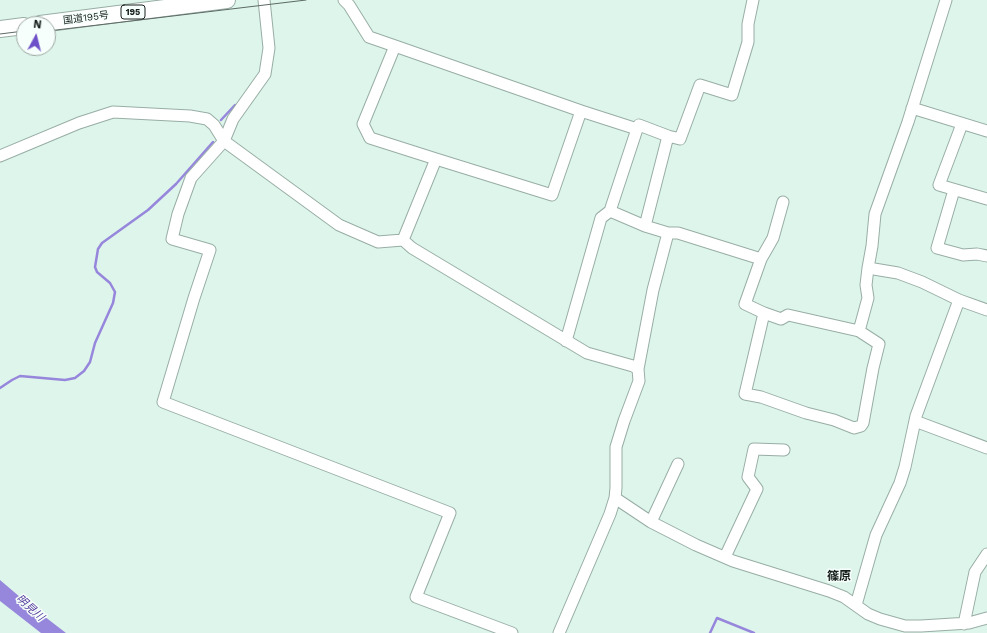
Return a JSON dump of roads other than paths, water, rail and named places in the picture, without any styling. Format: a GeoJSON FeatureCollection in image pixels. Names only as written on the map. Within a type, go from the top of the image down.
{"type":"FeatureCollection","features":[{"type":"Feature","properties":{"kind":"highway","name":"国道195号"},"geometry":{"type":"LineString","coordinates":[[56,22],[227,0]]}},
{"type":"Feature","properties":{"kind":"highway"},"geometry":{"type":"LineString","coordinates":[[0,29],[16,27]]}},
{"type":"Feature","properties":{"kind":"street"},"geometry":{"type":"LineString","coordinates":[[264,0],[269,48],[265,74],[233,119],[224,141],[191,178],[178,214],[172,239],[210,250],[163,402],[450,513],[416,597],[512,633]]}},
{"type":"Feature","properties":{"kind":"street"},"geometry":{"type":"LineString","coordinates":[[344,0],[349,5],[368,37],[636,129]]}},
{"type":"Feature","properties":{"kind":"street"},"geometry":{"type":"LineString","coordinates":[[566,340],[601,218],[610,211],[636,129],[639,126],[680,139],[700,85],[732,95],[748,42],[748,24],[753,0]]}},
{"type":"Feature","properties":{"kind":"street"},"geometry":{"type":"LineString","coordinates":[[858,331],[868,298],[866,286],[875,214],[912,108],[946,0]]}},
{"type":"Feature","properties":{"kind":"street"},"geometry":{"type":"LineString","coordinates":[[395,46],[363,124],[370,138],[552,195],[581,111]]}},
{"type":"Feature","properties":{"kind":"street"},"geometry":{"type":"LineString","coordinates":[[912,108],[987,132]]}},
{"type":"Feature","properties":{"kind":"street"},"geometry":{"type":"LineString","coordinates":[[0,156],[79,123],[113,112],[206,118],[214,125],[224,141],[339,224],[378,242],[403,240],[412,248],[587,353],[633,366],[638,369]]}},
{"type":"Feature","properties":{"kind":"street"},"geometry":{"type":"LineString","coordinates":[[962,124],[939,185],[987,199]]}},
{"type":"Feature","properties":{"kind":"street"},"geometry":{"type":"LineString","coordinates":[[645,226],[668,136]]}},
{"type":"Feature","properties":{"kind":"street"},"geometry":{"type":"LineString","coordinates":[[403,240],[436,159]]}},
{"type":"Feature","properties":{"kind":"street"},"geometry":{"type":"LineString","coordinates":[[954,190],[937,248],[963,255],[977,254],[987,256]]}},
{"type":"Feature","properties":{"kind":"street"},"geometry":{"type":"LineString","coordinates":[[764,313],[744,394],[761,397],[806,414],[834,420],[854,428],[861,426],[863,423],[879,344],[858,331],[788,315],[781,319],[745,304],[761,259],[773,238],[783,202]]}},
{"type":"Feature","properties":{"kind":"street"},"geometry":{"type":"LineString","coordinates":[[610,211],[645,226],[668,233],[678,233],[761,259]]}},
{"type":"Feature","properties":{"kind":"street"},"geometry":{"type":"LineString","coordinates":[[559,633],[608,520],[615,498],[616,447],[639,381],[638,369],[653,290],[668,233]]}},
{"type":"Feature","properties":{"kind":"street"},"geometry":{"type":"LineString","coordinates":[[868,268],[898,273],[922,282],[959,300],[987,310]]}},
{"type":"Feature","properties":{"kind":"street"},"geometry":{"type":"LineString","coordinates":[[856,605],[876,535],[900,483],[922,398],[959,300]]}},
{"type":"Feature","properties":{"kind":"street"},"geometry":{"type":"LineString","coordinates":[[915,421],[987,448]]}},
{"type":"Feature","properties":{"kind":"street"},"geometry":{"type":"LineString","coordinates":[[725,557],[757,489],[748,477],[754,449],[784,450]]}},
{"type":"Feature","properties":{"kind":"street"},"geometry":{"type":"LineString","coordinates":[[650,522],[678,464]]}},
{"type":"Feature","properties":{"kind":"street"},"geometry":{"type":"LineString","coordinates":[[615,498],[650,522],[696,545],[725,557],[829,590],[844,597],[868,614],[905,626],[964,624],[987,618]]}},
{"type":"Feature","properties":{"kind":"street"},"geometry":{"type":"LineString","coordinates":[[964,624],[975,572],[987,554]]}},
{"type":"Feature","properties":{"kind":"water","name":"明見川"},"geometry":{"type":"Polygon","coordinates":[[[0,580],[66,633],[41,633],[0,601],[0,580]]]}},
{"type":"Feature","properties":{"kind":"waterway"},"geometry":{"type":"LineString","coordinates":[[221,120],[235,105]]}},
{"type":"Feature","properties":{"kind":"waterway"},"geometry":{"type":"LineString","coordinates":[[0,388],[20,376],[65,380],[75,378],[84,371],[90,362],[95,343],[113,303],[115,292],[110,283],[97,272],[95,267],[98,249],[102,243],[148,210],[176,184],[213,142]]}},
{"type":"Feature","properties":{"kind":"waterway"},"geometry":{"type":"LineString","coordinates":[[710,633],[717,618],[754,633]]}},
{"type":"Feature","properties":{"kind":"tram line"},"geometry":{"type":"LineString","coordinates":[[56,30],[306,0]]}},
{"type":"Feature","properties":{"kind":"tram line"},"geometry":{"type":"LineString","coordinates":[[0,34],[16,32]]}},
{"type":"Feature","properties":{"kind":"district","name":"篠原"},"geometry":{"type":"Point","coordinates":[839,576]}}]}
